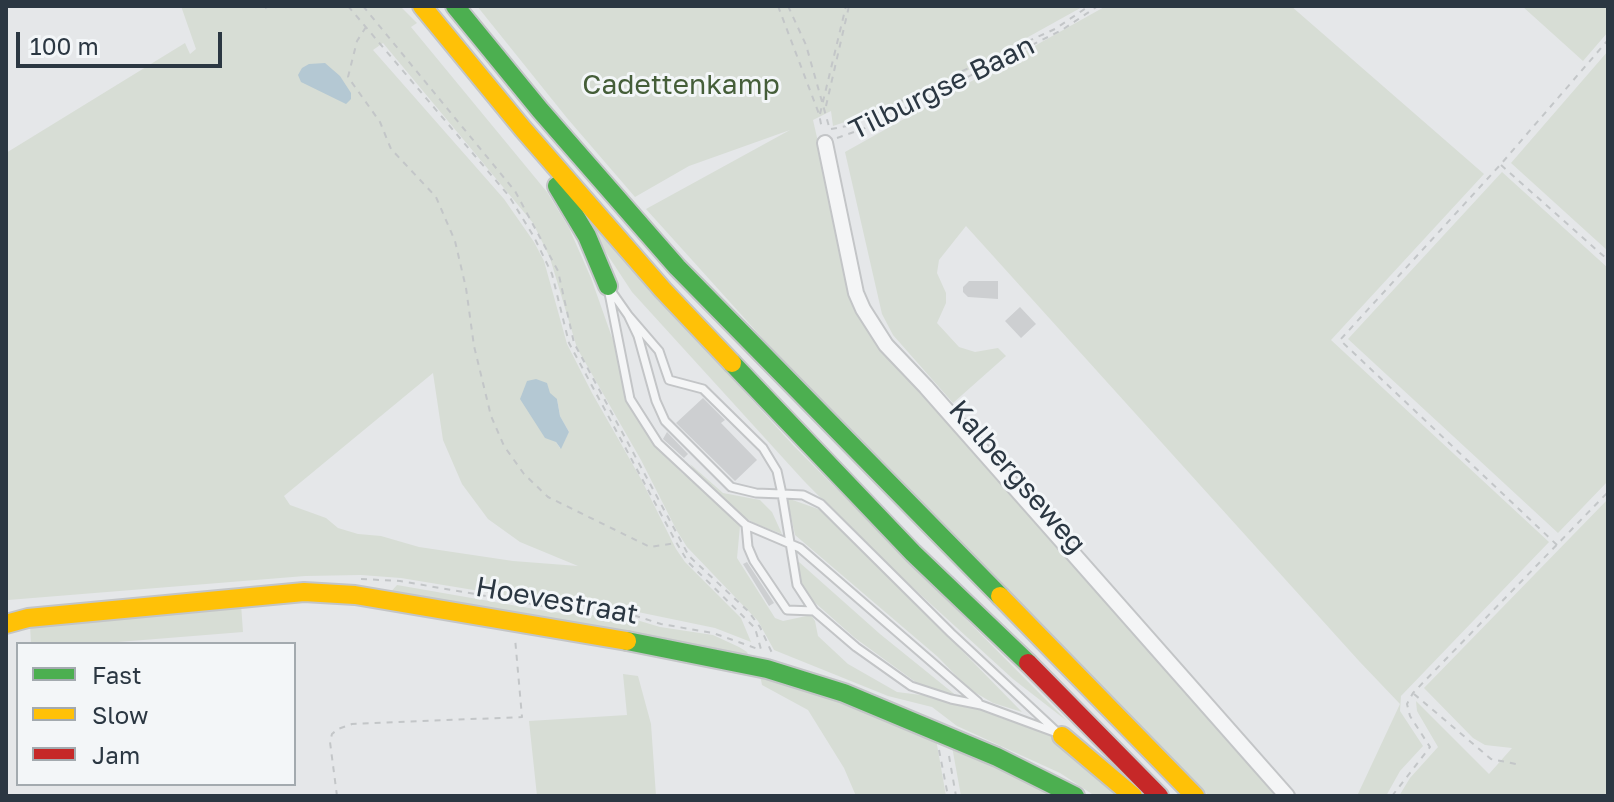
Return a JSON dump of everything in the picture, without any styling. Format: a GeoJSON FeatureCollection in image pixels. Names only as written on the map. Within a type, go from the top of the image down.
{"type":"FeatureCollection","features":[{"type":"Feature","properties":{"kind":"main road"},"geometry":{"type":"LineString","coordinates":[[422,6],[523,129],[663,290],[913,553],[1000,635],[1159,796]]}},
{"type":"Feature","properties":{"kind":"main road"},"geometry":{"type":"LineString","coordinates":[[455,6],[540,110],[677,267],[1195,796]]}},
{"type":"Feature","properties":{"kind":"main road"},"geometry":{"type":"LineString","coordinates":[[523,129],[587,236],[608,286]]}},
{"type":"Feature","properties":{"kind":"main road","name":"Hoevestraat"},"geometry":{"type":"LineString","coordinates":[[6,624],[28,618],[304,592],[355,595],[767,661],[997,757],[1075,796]]}},
{"type":"Feature","properties":{"kind":"main road"},"geometry":{"type":"LineString","coordinates":[[1062,736],[1133,796]]}},
{"type":"Feature","properties":{"kind":"street","name":"Kalbergseweg"},"geometry":{"type":"LineString","coordinates":[[829,137],[856,293],[886,345],[948,411],[1287,796]]}},
{"type":"Feature","properties":{"kind":"lane"},"geometry":{"type":"LineString","coordinates":[[608,286],[659,351],[669,380],[703,389],[763,448],[777,471],[797,585],[814,611],[856,647],[911,686],[981,705],[1062,736]]}},
{"type":"Feature","properties":{"kind":"lane"},"geometry":{"type":"LineString","coordinates":[[608,286],[630,399],[658,443],[746,525],[800,548],[981,705]]}},
{"type":"Feature","properties":{"kind":"lane"},"geometry":{"type":"LineString","coordinates":[[628,315],[638,336],[656,401],[665,421],[731,487],[756,493],[803,495],[821,504],[951,633],[1062,736]]}},
{"type":"Feature","properties":{"kind":"lane"},"geometry":{"type":"LineString","coordinates":[[746,525],[748,547],[754,561],[787,610],[814,611]]}},
{"type":"Feature","properties":{"kind":"path"},"geometry":{"type":"LineString","coordinates":[[348,6],[509,196],[552,274],[569,343],[677,543],[688,562],[755,628],[767,661]]}},
{"type":"Feature","properties":{"kind":"path"},"geometry":{"type":"LineString","coordinates":[[363,6],[515,191],[558,271],[574,343],[689,556],[748,611],[760,627],[767,661]]}},
{"type":"Feature","properties":{"kind":"path"},"geometry":{"type":"LineString","coordinates":[[778,6],[819,114],[847,6]]}},
{"type":"Feature","properties":{"kind":"path"},"geometry":{"type":"LineString","coordinates":[[788,6],[806,45],[825,109],[829,137]]}},
{"type":"Feature","properties":{"kind":"path"},"geometry":{"type":"LineString","coordinates":[[825,109],[847,6]]}},
{"type":"Feature","properties":{"kind":"path","name":"Tilburgse Baan"},"geometry":{"type":"LineString","coordinates":[[829,137],[1055,29],[1089,6]]}},
{"type":"Feature","properties":{"kind":"path","name":"Tilburgse Baan"},"geometry":{"type":"LineString","coordinates":[[829,137],[865,128],[1062,30],[1098,6]]}},
{"type":"Feature","properties":{"kind":"path"},"geometry":{"type":"LineString","coordinates":[[366,27],[357,41],[348,77],[380,122],[391,149],[436,197],[455,241],[466,288],[474,346],[491,416],[504,446],[524,474],[548,497],[650,547],[677,543]]}},
{"type":"Feature","properties":{"kind":"path"},"geometry":{"type":"LineString","coordinates":[[1557,545],[1340,340],[1501,164],[1608,40]]}},
{"type":"Feature","properties":{"kind":"path"},"geometry":{"type":"LineString","coordinates":[[1501,164],[1608,260]]}},
{"type":"Feature","properties":{"kind":"path"},"geometry":{"type":"LineString","coordinates":[[1392,796],[1430,747],[1410,716],[1407,704],[1413,693],[1608,492]]}},
{"type":"Feature","properties":{"kind":"path"},"geometry":{"type":"LineString","coordinates":[[337,796],[330,742],[332,734],[338,729],[352,724],[522,717],[516,669],[515,623]]}},
{"type":"Feature","properties":{"kind":"path"},"geometry":{"type":"LineString","coordinates":[[1413,693],[1491,759],[1516,764]]}},
{"type":"Feature","properties":{"kind":"path"},"geometry":{"type":"LineString","coordinates":[[942,734],[948,796]]}},
{"type":"Feature","properties":{"kind":"path"},"geometry":{"type":"LineString","coordinates":[[942,734],[956,796]]}},
{"type":"Feature","properties":{"kind":"green space"},"geometry":{"type":"Polygon","coordinates":[[[181,6],[400,6],[417,23],[411,27],[547,192],[569,228],[591,278],[644,428],[651,440],[683,474],[694,480],[740,526],[737,558],[775,618],[783,621],[811,615],[818,636],[848,664],[897,692],[929,696],[979,709],[1049,732],[1123,796],[1095,796],[1060,773],[957,726],[932,707],[888,696],[774,650],[758,621],[687,547],[677,531],[641,460],[577,348],[550,258],[533,223],[383,43],[373,50],[504,199],[534,242],[544,261],[567,344],[676,549],[741,618],[751,642],[715,628],[633,611],[361,575],[305,576],[8,600],[6,605],[6,153],[185,43],[190,54],[196,49],[181,6]],[[433,373],[284,496],[290,505],[326,518],[338,528],[419,547],[513,561],[578,566],[520,542],[488,519],[462,484],[443,440],[433,373]],[[557,399],[556,442],[560,448],[569,432],[560,416],[557,399]]]}},
{"type":"Feature","properties":{"kind":"green space","name":"Cadettenkamp"},"geometry":{"type":"Polygon","coordinates":[[[477,6],[1084,6],[920,97],[833,126],[831,111],[813,120],[842,247],[862,318],[1281,796],[1209,796],[783,361],[646,209],[790,130],[689,166],[635,197],[477,6]]]}},
{"type":"Feature","properties":{"kind":"green space"},"geometry":{"type":"Polygon","coordinates":[[[1106,6],[1291,6],[1484,174],[1331,340],[1549,542],[1401,696],[1400,711],[1423,746],[1400,771],[1386,796],[1357,796],[1400,704],[966,226],[939,260],[937,273],[946,293],[946,303],[937,323],[959,347],[975,352],[998,348],[1006,356],[953,403],[893,335],[882,314],[845,152],[1106,6]]]}},
{"type":"Feature","properties":{"kind":"green space"},"geometry":{"type":"Polygon","coordinates":[[[1522,6],[1608,6],[1608,32],[1583,61],[1522,6]]]}},
{"type":"Feature","properties":{"kind":"green space"},"geometry":{"type":"Polygon","coordinates":[[[1608,51],[1608,251],[1511,163],[1608,51]]]}},
{"type":"Feature","properties":{"kind":"green space"},"geometry":{"type":"Polygon","coordinates":[[[1502,172],[1608,268],[1608,481],[1558,533],[1348,339],[1502,172]]]}},
{"type":"Feature","properties":{"kind":"green space"},"geometry":{"type":"Polygon","coordinates":[[[578,210],[793,445],[1067,721],[1013,679],[877,555],[804,481],[632,292],[578,210]]]}},
{"type":"Feature","properties":{"kind":"green space"},"geometry":{"type":"Polygon","coordinates":[[[690,464],[723,493],[760,500],[772,512],[782,534],[740,515],[697,475],[690,464]]]}},
{"type":"Feature","properties":{"kind":"green space"},"geometry":{"type":"Polygon","coordinates":[[[787,498],[821,510],[833,519],[1022,712],[993,703],[969,689],[938,657],[795,535],[787,498]]]}},
{"type":"Feature","properties":{"kind":"green space"},"geometry":{"type":"Polygon","coordinates":[[[1608,499],[1608,796],[1399,796],[1410,778],[1438,747],[1417,711],[1416,701],[1489,774],[1512,748],[1485,745],[1473,738],[1424,688],[1608,499]]]}},
{"type":"Feature","properties":{"kind":"green space"},"geometry":{"type":"Polygon","coordinates":[[[799,562],[880,634],[958,697],[921,686],[855,638],[804,593],[799,562]]]}},
{"type":"Feature","properties":{"kind":"green space"},"geometry":{"type":"Polygon","coordinates":[[[397,585],[552,612],[630,618],[660,627],[713,635],[739,647],[750,658],[388,595],[397,585]]]}},
{"type":"Feature","properties":{"kind":"green space"},"geometry":{"type":"Polygon","coordinates":[[[241,604],[243,632],[118,642],[31,642],[30,625],[241,604]]]}},
{"type":"Feature","properties":{"kind":"green space"},"geometry":{"type":"Polygon","coordinates":[[[759,670],[936,739],[946,796],[856,796],[844,768],[808,710],[762,685],[759,670]]]}},
{"type":"Feature","properties":{"kind":"green space"},"geometry":{"type":"Polygon","coordinates":[[[623,674],[638,676],[651,724],[656,796],[537,796],[529,721],[627,715],[623,674]]]}},
{"type":"Feature","properties":{"kind":"green space"},"geometry":{"type":"Polygon","coordinates":[[[951,741],[1060,796],[961,796],[951,741]]]}},
{"type":"Feature","properties":{"kind":"water"},"geometry":{"type":"Polygon","coordinates":[[[325,63],[340,76],[351,93],[351,99],[346,104],[301,82],[298,75],[302,68],[309,64],[325,63]]]}},
{"type":"Feature","properties":{"kind":"water"},"geometry":{"type":"Polygon","coordinates":[[[536,379],[547,383],[550,393],[557,399],[560,416],[569,432],[561,449],[556,442],[545,438],[520,399],[527,381],[536,379]]]}},
{"type":"Feature","properties":{"kind":"building"},"geometry":{"type":"Polygon","coordinates":[[[969,281],[998,281],[998,299],[968,297],[963,287],[969,281]]]}},
{"type":"Feature","properties":{"kind":"building"},"geometry":{"type":"Polygon","coordinates":[[[1020,307],[1036,324],[1021,338],[1005,321],[1020,307]]]}},
{"type":"Feature","properties":{"kind":"building"},"geometry":{"type":"Polygon","coordinates":[[[703,398],[725,420],[721,423],[757,460],[735,481],[676,423],[703,398]]]}},
{"type":"Feature","properties":{"kind":"building"},"geometry":{"type":"Polygon","coordinates":[[[667,432],[688,454],[684,458],[663,439],[667,432]]]}},
{"type":"Feature","properties":{"kind":"building"},"geometry":{"type":"Polygon","coordinates":[[[747,562],[774,603],[769,606],[743,564],[747,562]]]}},
{"type":"Feature","properties":{"kind":"traffic: fast"},"geometry":{"type":"LineString","coordinates":[[455,6],[540,110],[677,267],[1000,596]]}},
{"type":"Feature","properties":{"kind":"traffic: fast"},"geometry":{"type":"LineString","coordinates":[[557,186],[587,236],[608,286]]}},
{"type":"Feature","properties":{"kind":"traffic: fast"},"geometry":{"type":"LineString","coordinates":[[732,363],[913,553],[1028,663]]}},
{"type":"Feature","properties":{"kind":"traffic: fast"},"geometry":{"type":"LineString","coordinates":[[627,641],[767,669],[844,693],[997,757],[1075,796]]}},
{"type":"Feature","properties":{"kind":"traffic: slow"},"geometry":{"type":"LineString","coordinates":[[422,6],[523,129],[663,290],[732,363]]}},
{"type":"Feature","properties":{"kind":"traffic: slow"},"geometry":{"type":"LineString","coordinates":[[6,624],[28,618],[304,592],[355,595],[627,641]]}},
{"type":"Feature","properties":{"kind":"traffic: slow"},"geometry":{"type":"LineString","coordinates":[[1000,596],[1195,796]]}},
{"type":"Feature","properties":{"kind":"traffic: slow"},"geometry":{"type":"LineString","coordinates":[[1062,736],[1133,796]]}},
{"type":"Feature","properties":{"kind":"traffic: jam"},"geometry":{"type":"LineString","coordinates":[[1028,663],[1159,796]]}}]}
